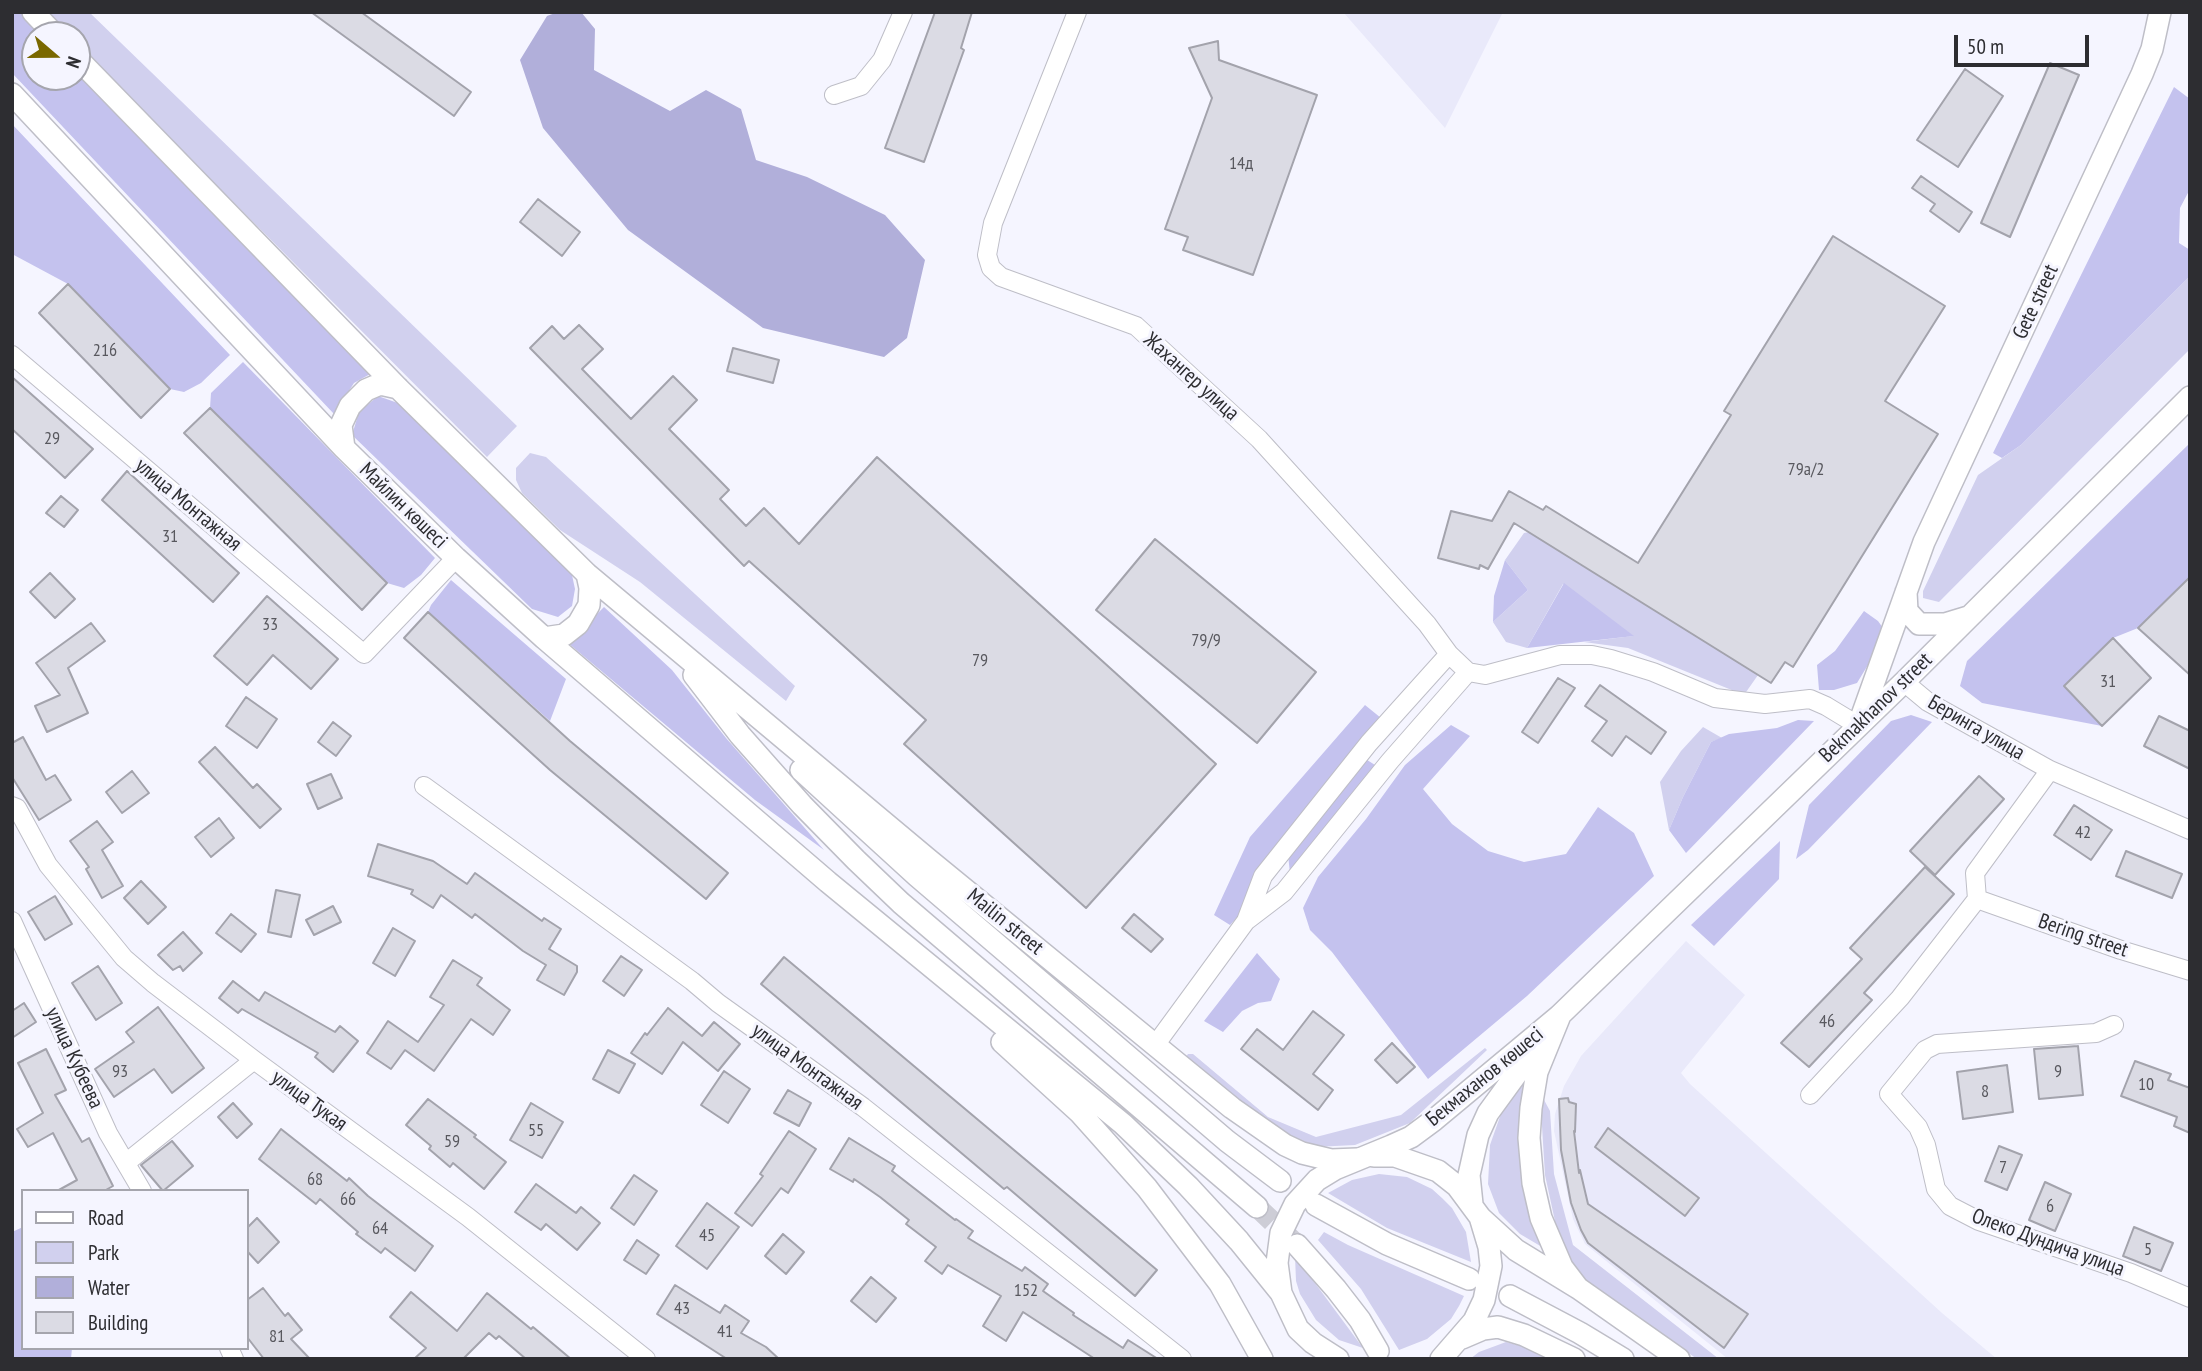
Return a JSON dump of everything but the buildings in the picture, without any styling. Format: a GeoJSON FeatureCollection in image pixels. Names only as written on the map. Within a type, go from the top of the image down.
{"type":"FeatureCollection","features":[{"type":"Feature","properties":{"kind":"main road","name":"Gete street"},"geometry":{"type":"LineString","coordinates":[[1859,726],[1924,542],[2142,74],[2152,49],[2160,12]]}},
{"type":"Feature","properties":{"kind":"main road"},"geometry":{"type":"LineString","coordinates":[[91,72],[398,388],[587,574],[672,646],[740,735],[802,806],[856,860],[912,912],[1257,1207]]}},
{"type":"Feature","properties":{"kind":"main road","name":"Майлин көшесі"},"geometry":{"type":"LineString","coordinates":[[12,94],[344,448],[456,558],[544,638],[828,882]]}},
{"type":"Feature","properties":{"kind":"main road"},"geometry":{"type":"LineString","coordinates":[[344,448],[341,425],[350,406],[366,390],[380,384],[398,388]]}},
{"type":"Feature","properties":{"kind":"main road","name":"Bekmakhanov street"},"geometry":{"type":"LineString","coordinates":[[1559,1017],[1904,682],[2190,397]]}},
{"type":"Feature","properties":{"kind":"main road"},"geometry":{"type":"LineString","coordinates":[[544,638],[564,635],[578,624],[589,605],[587,574]]}},
{"type":"Feature","properties":{"kind":"main road"},"geometry":{"type":"LineString","coordinates":[[1906,589],[1907,611],[1919,624],[1945,624],[1970,616]]}},
{"type":"Feature","properties":{"kind":"main road","name":"Mailin street"},"geometry":{"type":"LineString","coordinates":[[672,646],[1232,1108],[1285,1145],[1314,1156],[1331,1160],[1395,1156],[1438,1171],[1457,1185],[1476,1211],[1516,1250],[1578,1288],[1679,1359]]}},
{"type":"Feature","properties":{"kind":"main road","name":"Mailin street"},"geometry":{"type":"LineString","coordinates":[[672,646],[917,876],[1227,1141],[1280,1181]]}},
{"type":"Feature","properties":{"kind":"main road"},"geometry":{"type":"LineString","coordinates":[[828,882],[1123,1124],[1188,1186],[1239,1241],[1281,1293],[1298,1329],[1308,1359]]}},
{"type":"Feature","properties":{"kind":"main road"},"geometry":{"type":"LineString","coordinates":[[828,882],[1080,1113],[1147,1188],[1190,1243],[1220,1284],[1262,1359]]}},
{"type":"Feature","properties":{"kind":"main road"},"geometry":{"type":"LineString","coordinates":[[1559,1017],[1537,1072],[1529,1138],[1533,1183],[1541,1218],[1562,1268],[1578,1288]]}},
{"type":"Feature","properties":{"kind":"main road","name":"Бекмаханов көшесі"},"geometry":{"type":"LineString","coordinates":[[1281,1293],[1277,1263],[1281,1233],[1295,1204],[1317,1180],[1335,1169],[1411,1137],[1559,1017]]}},
{"type":"Feature","properties":{"kind":"main road","name":"Бекмаханов көшесі"},"geometry":{"type":"LineString","coordinates":[[1450,1349],[1474,1321],[1484,1300],[1491,1266],[1489,1247],[1476,1211],[1469,1175],[1471,1159],[1488,1113],[1559,1017]]}},
{"type":"Feature","properties":{"kind":"main road"},"geometry":{"type":"LineString","coordinates":[[1316,1205],[1387,1244],[1469,1279]]}},
{"type":"Feature","properties":{"kind":"main road"},"geometry":{"type":"LineString","coordinates":[[1297,1245],[1360,1320],[1378,1351]]}},
{"type":"Feature","properties":{"kind":"main road"},"geometry":{"type":"LineString","coordinates":[[1510,1296],[1623,1359]]}},
{"type":"Feature","properties":{"kind":"main road"},"geometry":{"type":"LineString","coordinates":[[1429,1359],[1483,1329],[1498,1327],[1524,1335],[1574,1359]]}},
{"type":"Feature","properties":{"kind":"main road"},"geometry":{"type":"LineString","coordinates":[[1298,1329],[1313,1343],[1338,1359]]}},
{"type":"Feature","properties":{"kind":"street"},"geometry":{"type":"LineString","coordinates":[[834,95],[861,86],[882,60],[903,12]]}},
{"type":"Feature","properties":{"kind":"street","name":"Жахангер улица"},"geometry":{"type":"LineString","coordinates":[[1077,12],[993,223],[987,255],[991,268],[1001,277],[1136,326],[1259,439],[1427,624],[1449,654]]}},
{"type":"Feature","properties":{"kind":"street","name":"улица Монтажная"},"geometry":{"type":"LineString","coordinates":[[12,355],[364,654],[456,558]]}},
{"type":"Feature","properties":{"kind":"street"},"geometry":{"type":"LineString","coordinates":[[1156,1044],[1246,921],[1263,876],[1369,743],[1449,654],[1468,672],[1485,675],[1560,655],[1592,655],[1653,672],[1715,698],[1765,704],[1810,699],[1859,726]]}},
{"type":"Feature","properties":{"kind":"street"},"geometry":{"type":"LineString","coordinates":[[1246,921],[1284,892],[1390,761],[1468,672]]}},
{"type":"Feature","properties":{"kind":"street","name":"Беринга улица"},"geometry":{"type":"LineString","coordinates":[[1904,682],[1928,702],[2050,770],[2190,830]]}},
{"type":"Feature","properties":{"kind":"street","name":"Беринга улица"},"geometry":{"type":"LineString","coordinates":[[1977,900],[1975,873],[2050,770]]}},
{"type":"Feature","properties":{"kind":"street","name":"улица Монтажная"},"geometry":{"type":"LineString","coordinates":[[424,786],[863,1107],[1182,1359]]}},
{"type":"Feature","properties":{"kind":"street","name":"улица Тукая"},"geometry":{"type":"LineString","coordinates":[[12,806],[17,808],[48,865],[124,958],[153,983],[468,1217],[646,1359]]}},
{"type":"Feature","properties":{"kind":"street"},"geometry":{"type":"LineString","coordinates":[[1810,1095],[1900,998],[1977,900]]}},
{"type":"Feature","properties":{"kind":"street","name":"Bering street"},"geometry":{"type":"LineString","coordinates":[[1977,900],[2190,971]]}},
{"type":"Feature","properties":{"kind":"street","name":"улица Кубеева"},"geometry":{"type":"LineString","coordinates":[[12,921],[108,1133],[141,1189]]}},
{"type":"Feature","properties":{"kind":"street","name":"Олеко Дундича улица"},"geometry":{"type":"LineString","coordinates":[[2115,1025],[2096,1033],[1937,1044],[1926,1050],[1889,1094],[1918,1127],[1926,1145],[1936,1189],[1950,1206],[1979,1221],[2131,1273],[2190,1298]]}},
{"type":"Feature","properties":{"kind":"street"},"geometry":{"type":"LineString","coordinates":[[127,1162],[254,1059]]}},
{"type":"Feature","properties":{"kind":"shaded area"},"geometry":{"type":"Polygon","coordinates":[[[12,12],[23,12],[31,21],[21,21],[21,83],[12,73],[12,12]]]}},
{"type":"Feature","properties":{"kind":"shaded area"},"geometry":{"type":"Polygon","coordinates":[[[1343,12],[1503,12],[1445,128],[1343,12]]]}},
{"type":"Feature","properties":{"kind":"shaded area"},"geometry":{"type":"Polygon","coordinates":[[[91,85],[372,373],[354,383],[334,414],[29,91],[91,91],[91,85]]]}},
{"type":"Feature","properties":{"kind":"shaded area"},"geometry":{"type":"Polygon","coordinates":[[[2174,87],[2190,99],[2190,189],[2180,208],[2179,243],[2190,250],[2190,276],[2021,445],[2002,458],[1993,453],[2174,87]]]}},
{"type":"Feature","properties":{"kind":"shaded area"},"geometry":{"type":"Polygon","coordinates":[[[12,124],[230,355],[201,383],[184,392],[170,389],[68,284],[12,254],[12,124]]]}},
{"type":"Feature","properties":{"kind":"shaded area"},"geometry":{"type":"Polygon","coordinates":[[[243,362],[435,558],[421,575],[404,588],[387,583],[210,408],[211,393],[243,362]]]}},
{"type":"Feature","properties":{"kind":"shaded area"},"geometry":{"type":"Polygon","coordinates":[[[378,396],[409,407],[557,558],[572,575],[575,589],[572,606],[558,617],[532,609],[352,435],[359,412],[378,396]]]}},
{"type":"Feature","properties":{"kind":"shaded area"},"geometry":{"type":"Polygon","coordinates":[[[2190,443],[2190,577],[2138,628],[2113,638],[2064,686],[2102,726],[1982,703],[1960,686],[1967,661],[2190,443]]]}},
{"type":"Feature","properties":{"kind":"shaded area"},"geometry":{"type":"Polygon","coordinates":[[[1505,560],[1528,590],[1493,622],[1494,596],[1505,560]]]}},
{"type":"Feature","properties":{"kind":"shaded area"},"geometry":{"type":"Polygon","coordinates":[[[451,580],[566,679],[550,721],[428,612],[451,580]]]}},
{"type":"Feature","properties":{"kind":"shaded area"},"geometry":{"type":"Polygon","coordinates":[[[1564,583],[1634,636],[1527,648],[1564,583]]]}},
{"type":"Feature","properties":{"kind":"shaded area"},"geometry":{"type":"Polygon","coordinates":[[[604,607],[672,670],[726,738],[824,850],[755,800],[568,643],[604,607]]]}},
{"type":"Feature","properties":{"kind":"shaded area"},"geometry":{"type":"Polygon","coordinates":[[[1864,611],[1883,628],[1874,655],[1857,683],[1834,690],[1819,690],[1817,665],[1835,651],[1864,611]]]}},
{"type":"Feature","properties":{"kind":"shaded area"},"geometry":{"type":"Polygon","coordinates":[[[1365,705],[1381,718],[1242,912],[1230,925],[1214,915],[1250,837],[1365,705]]]}},
{"type":"Feature","properties":{"kind":"shaded area"},"geometry":{"type":"Polygon","coordinates":[[[1911,715],[1932,722],[1808,850],[1796,859],[1809,805],[1891,721],[1911,715]]]}},
{"type":"Feature","properties":{"kind":"shaded area"},"geometry":{"type":"Polygon","coordinates":[[[1798,720],[1814,721],[1686,853],[1669,830],[1711,742],[1729,734],[1777,728],[1798,720]]]}},
{"type":"Feature","properties":{"kind":"shaded area"},"geometry":{"type":"Polygon","coordinates":[[[1451,725],[1470,736],[1423,789],[1452,824],[1488,851],[1524,862],[1566,854],[1598,807],[1634,833],[1654,876],[1527,996],[1428,1079],[1332,952],[1310,930],[1303,908],[1318,877],[1366,819],[1405,765],[1451,725]]]}},
{"type":"Feature","properties":{"kind":"shaded area"},"geometry":{"type":"Polygon","coordinates":[[[1364,758],[1375,765],[1290,873],[1288,855],[1364,758]]]}},
{"type":"Feature","properties":{"kind":"shaded area"},"geometry":{"type":"Polygon","coordinates":[[[1780,841],[1779,879],[1714,946],[1691,925],[1780,841]]]}},
{"type":"Feature","properties":{"kind":"shaded area"},"geometry":{"type":"Polygon","coordinates":[[[1686,941],[1745,995],[1681,1073],[1942,1313],[1997,1359],[1728,1359],[1585,1244],[1573,1219],[1554,1131],[1555,1114],[1564,1086],[1581,1056],[1686,941]]]}},
{"type":"Feature","properties":{"kind":"shaded area"},"geometry":{"type":"Polygon","coordinates":[[[1257,953],[1280,979],[1271,1001],[1258,1003],[1242,1011],[1223,1032],[1204,1021],[1257,953]]]}},
{"type":"Feature","properties":{"kind":"shaded area"},"geometry":{"type":"Polygon","coordinates":[[[21,1228],[21,1350],[72,1350],[71,1359],[12,1359],[12,1232],[21,1228]]]}},
{"type":"Feature","properties":{"kind":"green space"},"geometry":{"type":"Polygon","coordinates":[[[47,12],[89,12],[517,426],[487,457],[91,59],[91,21],[55,21],[47,12]]]}},
{"type":"Feature","properties":{"kind":"green space"},"geometry":{"type":"Polygon","coordinates":[[[2190,276],[2190,349],[1939,602],[1923,598],[1923,591],[1978,475],[2021,445],[2190,276]]]}},
{"type":"Feature","properties":{"kind":"green space"},"geometry":{"type":"Polygon","coordinates":[[[530,453],[546,457],[795,686],[786,701],[640,582],[560,530],[522,493],[516,480],[516,468],[530,453]]]}},
{"type":"Feature","properties":{"kind":"green space"},"geometry":{"type":"Polygon","coordinates":[[[1529,532],[1758,675],[1744,695],[1628,648],[1584,642],[1633,636],[1563,584],[1527,648],[1506,642],[1493,622],[1528,590],[1505,560],[1524,533],[1529,532]]]}},
{"type":"Feature","properties":{"kind":"green space"},"geometry":{"type":"Polygon","coordinates":[[[1703,727],[1722,738],[1711,742],[1669,830],[1660,782],[1681,751],[1703,727]]]}},
{"type":"Feature","properties":{"kind":"green space"},"geometry":{"type":"Polygon","coordinates":[[[1485,1048],[1487,1050],[1410,1123],[1355,1145],[1315,1147],[1264,1125],[1185,1058],[1188,1054],[1193,1054],[1268,1117],[1316,1137],[1401,1115],[1485,1048]]]}},
{"type":"Feature","properties":{"kind":"green space"},"geometry":{"type":"Polygon","coordinates":[[[1529,1074],[1526,1187],[1542,1247],[1520,1234],[1499,1213],[1488,1184],[1490,1145],[1503,1108],[1529,1074]]]}},
{"type":"Feature","properties":{"kind":"green space"},"geometry":{"type":"Polygon","coordinates":[[[1543,1098],[1550,1111],[1554,1174],[1573,1245],[1719,1359],[1697,1359],[1585,1280],[1567,1260],[1558,1235],[1545,1175],[1541,1110],[1543,1098]]]}},
{"type":"Feature","properties":{"kind":"green space"},"geometry":{"type":"Polygon","coordinates":[[[1379,1174],[1407,1177],[1432,1189],[1442,1198],[1452,1208],[1466,1232],[1471,1262],[1387,1228],[1328,1193],[1352,1180],[1379,1174]]]}},
{"type":"Feature","properties":{"kind":"green space"},"geometry":{"type":"Polygon","coordinates":[[[1324,1232],[1464,1296],[1459,1306],[1451,1319],[1427,1339],[1399,1350],[1361,1289],[1318,1240],[1324,1232]]]}},
{"type":"Feature","properties":{"kind":"green space"},"geometry":{"type":"Polygon","coordinates":[[[1295,1256],[1363,1348],[1339,1340],[1316,1320],[1300,1294],[1296,1281],[1295,1256]]]}},
{"type":"Feature","properties":{"kind":"green space"},"geometry":{"type":"Polygon","coordinates":[[[1506,1342],[1535,1350],[1552,1359],[1470,1359],[1479,1352],[1506,1342]]]}},
{"type":"Feature","properties":{"kind":"water"},"geometry":{"type":"Polygon","coordinates":[[[558,12],[581,12],[595,29],[594,70],[670,111],[706,90],[741,109],[756,160],[807,177],[885,215],[925,260],[907,338],[884,357],[763,328],[628,230],[543,128],[520,60],[547,16],[558,12]]]}},
{"type":"Feature","properties":{"kind":"tunnel"},"geometry":{"type":"LineString","coordinates":[[1257,1207],[1295,1243]]}}]}
